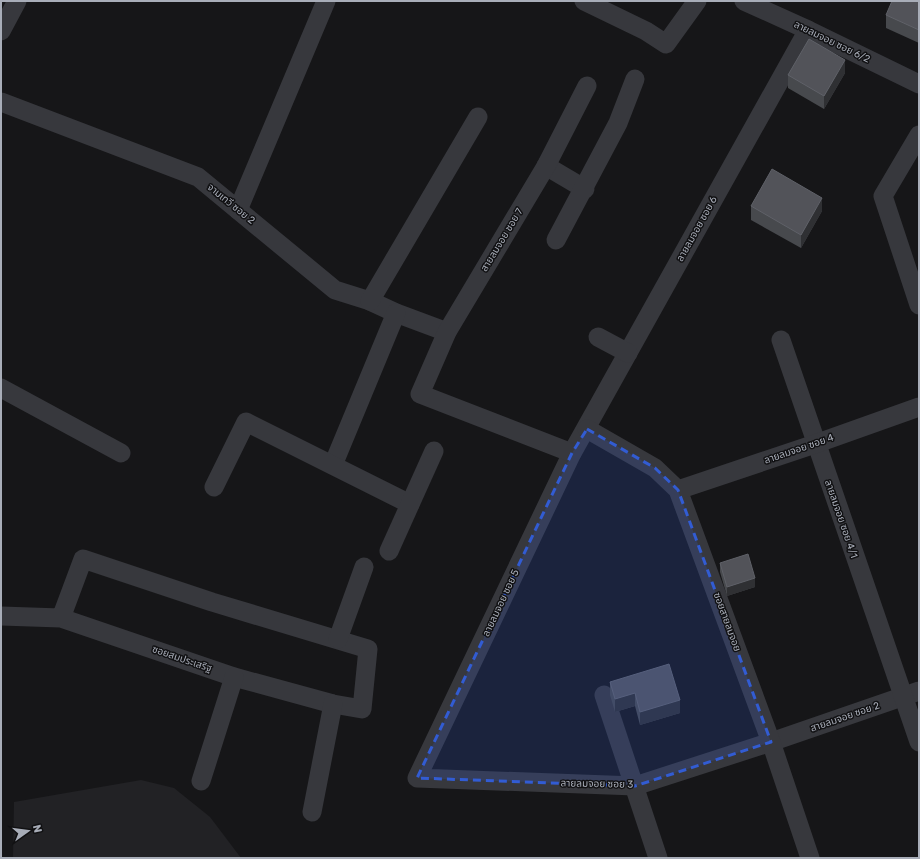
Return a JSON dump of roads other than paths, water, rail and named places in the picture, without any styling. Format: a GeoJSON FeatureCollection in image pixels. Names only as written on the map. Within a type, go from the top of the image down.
{"type":"FeatureCollection","features":[{"type":"Feature","properties":{"kind":"street"},"geometry":{"type":"LineString","coordinates":[[1,31],[17,1]]}},
{"type":"Feature","properties":{"kind":"street"},"geometry":{"type":"LineString","coordinates":[[238,210],[326,1]]}},
{"type":"Feature","properties":{"kind":"street"},"geometry":{"type":"LineString","coordinates":[[584,1],[646,32],[666,44],[698,1]]}},
{"type":"Feature","properties":{"kind":"street","name":"ลายลมจอย ซอย 6/2"},"geometry":{"type":"LineString","coordinates":[[744,1],[808,30],[919,84]]}},
{"type":"Feature","properties":{"kind":"street","name":"ลายลมจอย ซอย 6"},"geometry":{"type":"LineString","coordinates":[[587,429],[808,30]]}},
{"type":"Feature","properties":{"kind":"street"},"geometry":{"type":"LineString","coordinates":[[556,240],[585,189],[618,123],[635,79]]}},
{"type":"Feature","properties":{"kind":"street","name":"สายลมจอย ซอย 7"},"geometry":{"type":"LineString","coordinates":[[572,453],[420,394],[447,332],[546,166],[587,86]]}},
{"type":"Feature","properties":{"kind":"street","name":"จามเทวี ซอย 2"},"geometry":{"type":"LineString","coordinates":[[1,102],[198,177],[335,290],[370,301],[396,313],[447,332]]}},
{"type":"Feature","properties":{"kind":"street"},"geometry":{"type":"LineString","coordinates":[[370,301],[478,118]]}},
{"type":"Feature","properties":{"kind":"street"},"geometry":{"type":"LineString","coordinates":[[919,135],[883,196],[919,305]]}},
{"type":"Feature","properties":{"kind":"street"},"geometry":{"type":"LineString","coordinates":[[546,166],[585,189]]}},
{"type":"Feature","properties":{"kind":"street"},"geometry":{"type":"LineString","coordinates":[[333,465],[396,313]]}},
{"type":"Feature","properties":{"kind":"street"},"geometry":{"type":"LineString","coordinates":[[598,337],[628,353]]}},
{"type":"Feature","properties":{"kind":"street","name":"ลายลมจอย ซอย 4/1"},"geometry":{"type":"LineString","coordinates":[[781,340],[816,444],[911,694],[919,742]]}},
{"type":"Feature","properties":{"kind":"street"},"geometry":{"type":"LineString","coordinates":[[1,388],[121,453]]}},
{"type":"Feature","properties":{"kind":"street","name":"ลายลมจอย ซอย 4"},"geometry":{"type":"LineString","coordinates":[[678,490],[816,444],[919,407]]}},
{"type":"Feature","properties":{"kind":"street"},"geometry":{"type":"LineString","coordinates":[[214,487],[246,422],[410,504]]}},
{"type":"Feature","properties":{"kind":"street","name":"ลายลมจอย ซอย 5"},"geometry":{"type":"LineString","coordinates":[[417,778],[572,453],[587,429]]}},
{"type":"Feature","properties":{"kind":"street","name":"ซอยสายลมจอย"},"geometry":{"type":"LineString","coordinates":[[587,429],[655,468],[678,490],[771,742],[810,858]]}},
{"type":"Feature","properties":{"kind":"street"},"geometry":{"type":"LineString","coordinates":[[389,551],[434,451]]}},
{"type":"Feature","properties":{"kind":"street"},"geometry":{"type":"LineString","coordinates":[[61,618],[83,559],[212,602],[338,639],[364,567]]}},
{"type":"Feature","properties":{"kind":"street","name":"ซอยสมประเสริฐ"},"geometry":{"type":"LineString","coordinates":[[1,616],[61,618],[234,677],[333,704],[362,709],[368,649],[338,639]]}},
{"type":"Feature","properties":{"kind":"street"},"geometry":{"type":"LineString","coordinates":[[201,781],[234,677]]}},
{"type":"Feature","properties":{"kind":"street","name":"สายลมจอย ซอย 2"},"geometry":{"type":"LineString","coordinates":[[771,742],[911,694]]}},
{"type":"Feature","properties":{"kind":"street"},"geometry":{"type":"LineString","coordinates":[[604,695],[658,858]]}},
{"type":"Feature","properties":{"kind":"street"},"geometry":{"type":"LineString","coordinates":[[312,812],[333,704]]}},
{"type":"Feature","properties":{"kind":"street","name":"ลายลมจอย ซอย 3"},"geometry":{"type":"LineString","coordinates":[[417,778],[635,786],[771,742]]}}]}
